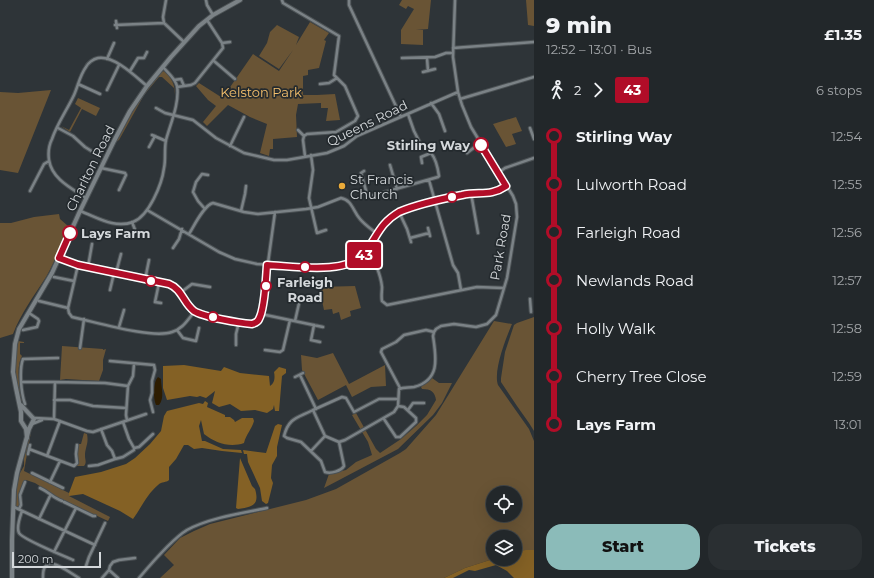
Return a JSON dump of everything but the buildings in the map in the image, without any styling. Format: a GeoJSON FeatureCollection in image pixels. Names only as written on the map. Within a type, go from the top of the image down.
{"type":"FeatureCollection","features":[{"type":"Feature","properties":{"kind":"street"},"geometry":{"type":"LineString","coordinates":[[166,0],[163,17],[164,23],[184,42]]}},
{"type":"Feature","properties":{"kind":"street"},"geometry":{"type":"LineString","coordinates":[[206,0],[207,5],[213,15]]}},
{"type":"Feature","properties":{"kind":"street","name":"Charlton Road"},"geometry":{"type":"LineString","coordinates":[[27,438],[22,419],[14,372],[15,344],[19,329],[59,258],[86,198],[122,125],[146,86],[199,26],[213,15],[240,0]]}},
{"type":"Feature","properties":{"kind":"street"},"geometry":{"type":"LineString","coordinates":[[282,0],[283,3],[339,36],[334,75],[345,86],[357,113],[357,119],[336,132],[307,134],[304,136]]}},
{"type":"Feature","properties":{"kind":"street"},"geometry":{"type":"LineString","coordinates":[[349,0],[352,11],[401,117]]}},
{"type":"Feature","properties":{"kind":"street","name":"Park Road"},"geometry":{"type":"LineString","coordinates":[[434,332],[438,327],[447,324],[476,327],[487,324],[496,315],[510,264],[517,217],[516,204],[513,196],[471,127],[458,92],[452,53],[455,0]]}},
{"type":"Feature","properties":{"kind":"street"},"geometry":{"type":"LineString","coordinates":[[177,87],[195,83],[223,48],[222,43],[207,20]]}},
{"type":"Feature","properties":{"kind":"street"},"geometry":{"type":"LineString","coordinates":[[116,25],[164,23]]}},
{"type":"Feature","properties":{"kind":"street"},"geometry":{"type":"LineString","coordinates":[[222,43],[230,42]]}},
{"type":"Feature","properties":{"kind":"street"},"geometry":{"type":"LineString","coordinates":[[453,48],[534,42]]}},
{"type":"Feature","properties":{"kind":"street"},"geometry":{"type":"LineString","coordinates":[[108,59],[114,44]]}},
{"type":"Feature","properties":{"kind":"street"},"geometry":{"type":"LineString","coordinates":[[130,71],[138,58],[144,58],[147,52]]}},
{"type":"Feature","properties":{"kind":"street"},"geometry":{"type":"LineString","coordinates":[[404,57],[427,58],[452,53]]}},
{"type":"Feature","properties":{"kind":"street"},"geometry":{"type":"LineString","coordinates":[[86,198],[68,187],[56,176],[49,161],[49,146],[52,138],[58,128],[84,69],[89,63],[98,58],[108,59],[130,71],[146,86]]}},
{"type":"Feature","properties":{"kind":"street"},"geometry":{"type":"LineString","coordinates":[[427,58],[428,71]]}},
{"type":"Feature","properties":{"kind":"street"},"geometry":{"type":"LineString","coordinates":[[214,60],[235,79]]}},
{"type":"Feature","properties":{"kind":"street"},"geometry":{"type":"LineString","coordinates":[[107,90],[119,65]]}},
{"type":"Feature","properties":{"kind":"street"},"geometry":{"type":"LineString","coordinates":[[80,211],[107,222],[117,224],[132,222],[141,217],[147,210],[163,174],[166,141],[176,97],[177,87],[174,80],[163,66]]}},
{"type":"Feature","properties":{"kind":"street"},"geometry":{"type":"LineString","coordinates":[[423,72],[435,69]]}},
{"type":"Feature","properties":{"kind":"street"},"geometry":{"type":"LineString","coordinates":[[460,99],[534,77]]}},
{"type":"Feature","properties":{"kind":"street"},"geometry":{"type":"LineString","coordinates":[[320,84],[329,83],[337,78]]}},
{"type":"Feature","properties":{"kind":"street"},"geometry":{"type":"LineString","coordinates":[[174,80],[181,79],[184,86]]}},
{"type":"Feature","properties":{"kind":"street"},"geometry":{"type":"LineString","coordinates":[[78,84],[95,90],[100,94]]}},
{"type":"Feature","properties":{"kind":"street","name":"Queens Road"},"geometry":{"type":"LineString","coordinates":[[156,108],[165,113],[195,122],[216,138],[244,153],[274,160],[287,160],[330,152],[344,146],[357,136],[458,92]]}},
{"type":"Feature","properties":{"kind":"street"},"geometry":{"type":"LineString","coordinates":[[431,103],[439,114],[445,131]]}},
{"type":"Feature","properties":{"kind":"street"},"geometry":{"type":"LineString","coordinates":[[408,114],[414,131],[423,142],[423,149]]}},
{"type":"Feature","properties":{"kind":"street"},"geometry":{"type":"LineString","coordinates":[[230,146],[244,118]]}},
{"type":"Feature","properties":{"kind":"street"},"geometry":{"type":"LineString","coordinates":[[58,128],[74,136],[85,147],[93,152]]}},
{"type":"Feature","properties":{"kind":"street"},"geometry":{"type":"LineString","coordinates":[[530,128],[534,139]]}},
{"type":"Feature","properties":{"kind":"street"},"geometry":{"type":"LineString","coordinates":[[298,130],[304,136]]}},
{"type":"Feature","properties":{"kind":"street"},"geometry":{"type":"LineString","coordinates":[[149,147],[154,136],[166,141]]}},
{"type":"Feature","properties":{"kind":"street"},"geometry":{"type":"LineString","coordinates":[[304,136],[305,156]]}},
{"type":"Feature","properties":{"kind":"street"},"geometry":{"type":"LineString","coordinates":[[467,153],[480,144]]}},
{"type":"Feature","properties":{"kind":"street"},"geometry":{"type":"LineString","coordinates":[[364,171],[361,173],[369,196],[440,176],[433,155],[429,153],[422,156],[420,158],[422,163]]}},
{"type":"Feature","properties":{"kind":"street"},"geometry":{"type":"LineString","coordinates":[[311,155],[314,170],[309,197],[311,208],[317,233],[326,230]]}},
{"type":"Feature","properties":{"kind":"street"},"geometry":{"type":"LineString","coordinates":[[498,173],[505,168],[534,158]]}},
{"type":"Feature","properties":{"kind":"street"},"geometry":{"type":"LineString","coordinates":[[30,191],[44,164],[49,161]]}},
{"type":"Feature","properties":{"kind":"street"},"geometry":{"type":"LineString","coordinates":[[390,165],[397,189]]}},
{"type":"Feature","properties":{"kind":"street"},"geometry":{"type":"LineString","coordinates":[[101,168],[125,173],[126,177],[119,190]]}},
{"type":"Feature","properties":{"kind":"street"},"geometry":{"type":"LineString","coordinates":[[205,209],[194,196],[193,188],[202,174],[208,175]]}},
{"type":"Feature","properties":{"kind":"street"},"geometry":{"type":"LineString","coordinates":[[429,180],[453,265],[459,276],[461,290]]}},
{"type":"Feature","properties":{"kind":"street"},"geometry":{"type":"LineString","coordinates":[[241,211],[246,194],[246,186]]}},
{"type":"Feature","properties":{"kind":"street"},"geometry":{"type":"LineString","coordinates":[[147,210],[182,229],[225,256],[243,262],[267,265],[341,267],[354,262],[366,251],[376,233],[391,217],[399,212],[471,193],[492,194],[506,186]]}},
{"type":"Feature","properties":{"kind":"street"},"geometry":{"type":"LineString","coordinates":[[471,193],[478,233]]}},
{"type":"Feature","properties":{"kind":"street"},"geometry":{"type":"LineString","coordinates":[[189,234],[205,209],[213,203],[258,214],[311,208],[341,198],[350,202],[358,217],[376,233]]}},
{"type":"Feature","properties":{"kind":"street"},"geometry":{"type":"LineString","coordinates":[[59,258],[78,265],[172,286],[195,311],[204,315],[252,324],[260,318],[261,314],[275,212]]}},
{"type":"Feature","properties":{"kind":"street"},"geometry":{"type":"LineString","coordinates":[[399,212],[411,242]]}},
{"type":"Feature","properties":{"kind":"street"},"geometry":{"type":"LineString","coordinates":[[132,222],[137,235]]}},
{"type":"Feature","properties":{"kind":"street"},"geometry":{"type":"LineString","coordinates":[[410,238],[430,234],[428,228]]}},
{"type":"Feature","properties":{"kind":"street"},"geometry":{"type":"LineString","coordinates":[[173,248],[179,239],[182,229]]}},
{"type":"Feature","properties":{"kind":"street"},"geometry":{"type":"LineString","coordinates":[[88,267],[92,244]]}},
{"type":"Feature","properties":{"kind":"street"},"geometry":{"type":"LineString","coordinates":[[366,251],[375,264],[382,287],[382,301],[387,306],[477,287],[504,288]]}},
{"type":"Feature","properties":{"kind":"street"},"geometry":{"type":"LineString","coordinates":[[110,290],[121,254]]}},
{"type":"Feature","properties":{"kind":"street"},"geometry":{"type":"LineString","coordinates":[[145,280],[150,260]]}},
{"type":"Feature","properties":{"kind":"street"},"geometry":{"type":"LineString","coordinates":[[78,265],[68,308],[70,315],[120,327],[159,334],[177,330],[195,311]]}},
{"type":"Feature","properties":{"kind":"street"},"geometry":{"type":"LineString","coordinates":[[54,277],[74,281]]}},
{"type":"Feature","properties":{"kind":"street"},"geometry":{"type":"LineString","coordinates":[[159,282],[155,302],[161,303]]}},
{"type":"Feature","properties":{"kind":"street"},"geometry":{"type":"LineString","coordinates":[[180,293],[192,284],[210,287]]}},
{"type":"Feature","properties":{"kind":"street"},"geometry":{"type":"LineString","coordinates":[[295,321],[300,299]]}},
{"type":"Feature","properties":{"kind":"street"},"geometry":{"type":"LineString","coordinates":[[530,300],[532,310]]}},
{"type":"Feature","properties":{"kind":"street"},"geometry":{"type":"LineString","coordinates":[[39,301],[68,308]]}},
{"type":"Feature","properties":{"kind":"street"},"geometry":{"type":"LineString","coordinates":[[120,327],[124,310]]}},
{"type":"Feature","properties":{"kind":"street"},"geometry":{"type":"LineString","coordinates":[[23,330],[34,328],[38,325],[38,320],[28,312]]}},
{"type":"Feature","properties":{"kind":"street"},"geometry":{"type":"LineString","coordinates":[[261,314],[323,327]]}},
{"type":"Feature","properties":{"kind":"street"},"geometry":{"type":"LineString","coordinates":[[80,348],[84,319]]}},
{"type":"Feature","properties":{"kind":"street"},"geometry":{"type":"LineString","coordinates":[[265,350],[280,352],[283,350],[290,320]]}},
{"type":"Feature","properties":{"kind":"street"},"geometry":{"type":"LineString","coordinates":[[236,345],[236,334],[239,322]]}},
{"type":"Feature","properties":{"kind":"street"},"geometry":{"type":"LineString","coordinates":[[314,325],[311,340],[320,342]]}},
{"type":"Feature","properties":{"kind":"street"},"geometry":{"type":"LineString","coordinates":[[177,330],[183,338],[196,341],[199,328]]}},
{"type":"Feature","properties":{"kind":"street"},"geometry":{"type":"LineString","coordinates":[[295,377],[302,374],[326,436],[339,442],[384,419],[394,412],[398,406],[398,390],[400,388],[382,352],[382,349],[396,342],[404,335],[426,330],[434,332],[436,358],[434,371],[427,381],[422,384],[400,388]]}},
{"type":"Feature","properties":{"kind":"street"},"geometry":{"type":"LineString","coordinates":[[25,404],[22,391],[21,371],[23,359],[58,358]]}},
{"type":"Feature","properties":{"kind":"street"},"geometry":{"type":"LineString","coordinates":[[110,361],[134,364],[152,364],[155,367],[150,403],[153,412]]}},
{"type":"Feature","properties":{"kind":"street"},"geometry":{"type":"LineString","coordinates":[[127,420],[126,408],[128,386],[132,377],[134,364]]}},
{"type":"Feature","properties":{"kind":"street"},"geometry":{"type":"LineString","coordinates":[[22,382],[105,383],[128,386]]}},
{"type":"Feature","properties":{"kind":"street"},"geometry":{"type":"LineString","coordinates":[[54,419],[55,382]]}},
{"type":"Feature","properties":{"kind":"street"},"geometry":{"type":"LineString","coordinates":[[339,442],[344,466],[340,470],[325,472],[321,461],[301,442],[284,436],[286,428],[290,422],[342,397],[346,398],[354,412],[379,399],[398,399]]}},
{"type":"Feature","properties":{"kind":"street"},"geometry":{"type":"LineString","coordinates":[[54,400],[70,400],[94,406],[126,408]]}},
{"type":"Feature","properties":{"kind":"street"},"geometry":{"type":"LineString","coordinates":[[19,402],[30,415],[37,418],[54,419],[89,432],[93,432],[146,414]]}},
{"type":"Feature","properties":{"kind":"street"},"geometry":{"type":"LineString","coordinates":[[408,410],[413,403],[424,403]]}},
{"type":"Feature","properties":{"kind":"street"},"geometry":{"type":"LineString","coordinates":[[384,419],[396,437],[400,437],[416,422],[416,418],[408,410],[398,406]]}},
{"type":"Feature","properties":{"kind":"street"},"geometry":{"type":"LineString","coordinates":[[22,419],[24,416],[30,415]]}},
{"type":"Feature","properties":{"kind":"street","name":"Charlton Road"},"geometry":{"type":"LineString","coordinates":[[12,578],[14,490],[17,473],[34,419],[30,415]]}},
{"type":"Feature","properties":{"kind":"street"},"geometry":{"type":"LineString","coordinates":[[24,425],[28,426],[37,421],[46,419]]}},
{"type":"Feature","properties":{"kind":"street"},"geometry":{"type":"LineString","coordinates":[[47,456],[60,422]]}},
{"type":"Feature","properties":{"kind":"street"},"geometry":{"type":"LineString","coordinates":[[123,422],[134,448]]}},
{"type":"Feature","properties":{"kind":"street"},"geometry":{"type":"LineString","coordinates":[[102,429],[107,445],[112,451],[115,459]]}},
{"type":"Feature","properties":{"kind":"street"},"geometry":{"type":"LineString","coordinates":[[89,466],[98,465],[123,457],[153,434]]}},
{"type":"Feature","properties":{"kind":"street"},"geometry":{"type":"LineString","coordinates":[[311,451],[326,436]]}},
{"type":"Feature","properties":{"kind":"street"},"geometry":{"type":"LineString","coordinates":[[28,454],[30,445]]}},
{"type":"Feature","properties":{"kind":"street"},"geometry":{"type":"LineString","coordinates":[[29,449],[72,466],[76,465],[77,461],[77,445]]}},
{"type":"Feature","properties":{"kind":"street"},"geometry":{"type":"LineString","coordinates":[[50,482],[60,461]]}},
{"type":"Feature","properties":{"kind":"street"},"geometry":{"type":"LineString","coordinates":[[32,473],[63,488]]}},
{"type":"Feature","properties":{"kind":"street"},"geometry":{"type":"LineString","coordinates":[[24,482],[20,495],[21,510],[18,530],[20,534],[73,560]]}},
{"type":"Feature","properties":{"kind":"street"},"geometry":{"type":"LineString","coordinates":[[40,488],[46,491],[50,496],[95,516]]}},
{"type":"Feature","properties":{"kind":"street"},"geometry":{"type":"LineString","coordinates":[[39,519],[50,496]]}},
{"type":"Feature","properties":{"kind":"street"},"geometry":{"type":"LineString","coordinates":[[13,507],[95,545]]}},
{"type":"Feature","properties":{"kind":"street"},"geometry":{"type":"LineString","coordinates":[[54,552],[76,508]]}},
{"type":"Feature","properties":{"kind":"street"},"geometry":{"type":"LineString","coordinates":[[139,578],[155,560],[187,530],[212,521],[267,508]]}},
{"type":"Feature","properties":{"kind":"street"},"geometry":{"type":"LineString","coordinates":[[86,566],[88,557],[105,522]]}},
{"type":"Feature","properties":{"kind":"street"},"geometry":{"type":"LineString","coordinates":[[102,578],[109,570],[113,562],[117,560],[135,558]]}},
{"type":"Feature","properties":{"kind":"street"},"geometry":{"type":"LineString","coordinates":[[43,578],[44,568],[50,563],[79,578]]}},
{"type":"Feature","properties":{"kind":"street"},"geometry":{"type":"LineString","coordinates":[[109,570],[118,578]]}},
{"type":"Feature","properties":{"kind":"green space"},"geometry":{"type":"Polygon","coordinates":[[[402,0],[431,0],[428,29],[416,30],[423,30],[423,45],[401,44],[401,30],[414,9],[408,6],[406,9],[399,5],[402,0]]]}},
{"type":"Feature","properties":{"kind":"green space"},"geometry":{"type":"Polygon","coordinates":[[[526,0],[534,0],[534,26],[528,25],[526,0]]]}},
{"type":"Feature","properties":{"kind":"green space","name":"Kelston Park"},"geometry":{"type":"Polygon","coordinates":[[[310,22],[329,33],[324,40],[326,41],[319,68],[308,70],[308,75],[303,76],[303,95],[335,94],[340,120],[326,121],[328,108],[321,108],[321,103],[298,104],[296,115],[297,137],[273,139],[273,149],[270,149],[269,156],[260,153],[267,124],[228,105],[207,126],[203,122],[216,106],[208,100],[196,86],[199,83],[221,97],[226,93],[253,54],[279,71],[293,50],[279,69],[259,56],[267,43],[270,32],[277,25],[299,37],[296,45],[310,22]]]}},
{"type":"Feature","properties":{"kind":"green space"},"geometry":{"type":"Polygon","coordinates":[[[164,71],[169,76],[174,88],[162,77],[159,77],[144,95],[119,140],[116,142],[151,82],[164,71]]]}},
{"type":"Feature","properties":{"kind":"green space"},"geometry":{"type":"Polygon","coordinates":[[[51,90],[18,173],[0,170],[0,92],[18,93],[51,90]]]}},
{"type":"Feature","properties":{"kind":"green space"},"geometry":{"type":"Polygon","coordinates":[[[78,98],[100,108],[96,116],[82,109],[70,132],[61,126],[69,130],[81,108],[75,104],[78,98]]]}},
{"type":"Feature","properties":{"kind":"green space"},"geometry":{"type":"Polygon","coordinates":[[[516,117],[522,131],[512,134],[516,144],[506,147],[493,124],[516,117]]]}},
{"type":"Feature","properties":{"kind":"green space"},"geometry":{"type":"Polygon","coordinates":[[[59,214],[60,219],[68,226],[52,265],[16,326],[13,334],[0,338],[0,223],[11,223],[34,217],[59,214]]]}},
{"type":"Feature","properties":{"kind":"green space"},"geometry":{"type":"Polygon","coordinates":[[[355,286],[361,308],[350,311],[351,316],[341,320],[339,312],[333,314],[332,309],[324,310],[319,287],[355,286]]]}},
{"type":"Feature","properties":{"kind":"green space"},"geometry":{"type":"Polygon","coordinates":[[[534,317],[534,431],[501,382],[501,378],[505,352],[514,325],[534,317]]]}},
{"type":"Feature","properties":{"kind":"green space"},"geometry":{"type":"Polygon","coordinates":[[[494,321],[512,324],[501,354],[497,379],[498,385],[529,429],[534,441],[534,550],[522,552],[522,530],[486,530],[486,561],[465,568],[444,578],[160,578],[174,565],[164,555],[180,538],[210,524],[306,500],[336,489],[406,449],[436,415],[494,321]]]}},
{"type":"Feature","properties":{"kind":"green space"},"geometry":{"type":"Polygon","coordinates":[[[18,341],[24,342],[20,343],[20,354],[22,356],[19,374],[21,395],[24,405],[20,398],[15,374],[18,341]]]}},
{"type":"Feature","properties":{"kind":"green space"},"geometry":{"type":"Polygon","coordinates":[[[62,346],[103,350],[106,349],[103,360],[103,370],[99,381],[60,380],[62,346]]]}},
{"type":"Feature","properties":{"kind":"green space"},"geometry":{"type":"Polygon","coordinates":[[[333,353],[349,384],[385,365],[386,386],[371,387],[352,397],[346,385],[318,400],[302,370],[301,355],[317,358],[333,353]]]}},
{"type":"Feature","properties":{"kind":"green space"},"geometry":{"type":"Polygon","coordinates":[[[432,378],[439,383],[452,383],[442,403],[433,415],[398,449],[324,488],[329,474],[346,470],[356,462],[372,455],[368,442],[352,415],[356,413],[376,449],[380,453],[401,439],[427,415],[436,400],[434,393],[422,389],[421,387],[432,378]]]}},
{"type":"Feature","properties":{"kind":"green space"},"geometry":{"type":"Polygon","coordinates":[[[31,432],[24,471],[69,493],[69,496],[110,517],[108,521],[57,497],[35,483],[26,480],[23,482],[19,495],[19,507],[16,507],[17,485],[20,473],[24,466],[24,458],[31,432]]]}},
{"type":"Feature","properties":{"kind":"green space"},"geometry":{"type":"Polygon","coordinates":[[[84,433],[87,434],[85,463],[84,466],[77,466],[79,444],[81,444],[84,433]]]}},
{"type":"Feature","properties":{"kind":"shaded area"},"geometry":{"type":"Polygon","coordinates":[[[184,365],[221,371],[224,367],[240,373],[269,376],[270,386],[274,380],[274,372],[279,367],[286,369],[286,373],[282,376],[279,411],[275,411],[274,405],[273,409],[267,413],[255,410],[241,411],[230,404],[219,407],[212,403],[215,391],[206,398],[200,396],[190,396],[167,400],[163,388],[163,366],[184,365]]]}},
{"type":"Feature","properties":{"kind":"shaded area"},"geometry":{"type":"Polygon","coordinates":[[[158,377],[161,379],[162,399],[159,405],[156,405],[154,390],[155,382],[158,377]]]}},
{"type":"Feature","properties":{"kind":"shaded area"},"geometry":{"type":"Polygon","coordinates":[[[205,401],[208,403],[207,407],[225,415],[225,417],[230,417],[235,422],[242,418],[253,418],[253,424],[244,443],[233,445],[223,444],[204,434],[201,420],[199,426],[202,441],[223,449],[241,450],[242,453],[202,448],[194,449],[188,445],[184,445],[176,459],[169,467],[169,480],[162,482],[154,488],[133,519],[120,511],[83,494],[69,496],[75,477],[101,472],[126,464],[135,458],[161,431],[164,416],[167,411],[199,403],[203,404],[205,401]]]}},
{"type":"Feature","properties":{"kind":"shaded area"},"geometry":{"type":"Polygon","coordinates":[[[278,424],[282,425],[277,447],[277,456],[272,465],[271,478],[273,483],[268,503],[266,504],[262,501],[260,488],[248,462],[247,454],[244,454],[243,450],[266,453],[275,426],[278,424]]]}},
{"type":"Feature","properties":{"kind":"shaded area"},"geometry":{"type":"Polygon","coordinates":[[[240,458],[252,486],[255,489],[256,502],[251,506],[238,509],[236,508],[240,458]]]}},
{"type":"Feature","properties":{"kind":"shaded area"},"geometry":{"type":"Polygon","coordinates":[[[534,550],[534,578],[514,578],[507,571],[498,566],[522,566],[522,551],[534,550]]]}},
{"type":"Feature","properties":{"kind":"shaded area"},"geometry":{"type":"Polygon","coordinates":[[[486,561],[486,566],[492,566],[475,571],[469,570],[453,578],[444,578],[465,568],[486,561]]]}},
{"type":"Feature","properties":{"kind":"bus line","name":"43"},"geometry":{"type":"LineString","coordinates":[[70,233],[59,258],[78,265],[169,284],[180,293],[189,306],[195,311],[204,315],[252,324],[260,318],[266,286],[267,265],[333,268],[348,265],[362,256],[382,225],[399,212],[471,193],[492,194],[506,186],[481,145]]}},
{"type":"Feature","properties":{"kind":"place","name":"Stirling Way"},"geometry":{"type":"Point","coordinates":[481,145]}},
{"type":"Feature","properties":{"kind":"place","name":"St Francis Church"},"geometry":{"type":"Point","coordinates":[342,186]}},
{"type":"Feature","properties":{"kind":"place","name":"Lays Farm"},"geometry":{"type":"Point","coordinates":[70,233]}},
{"type":"Feature","properties":{"kind":"place","name":"Farleigh Road"},"geometry":{"type":"Point","coordinates":[305,267]}}]}
